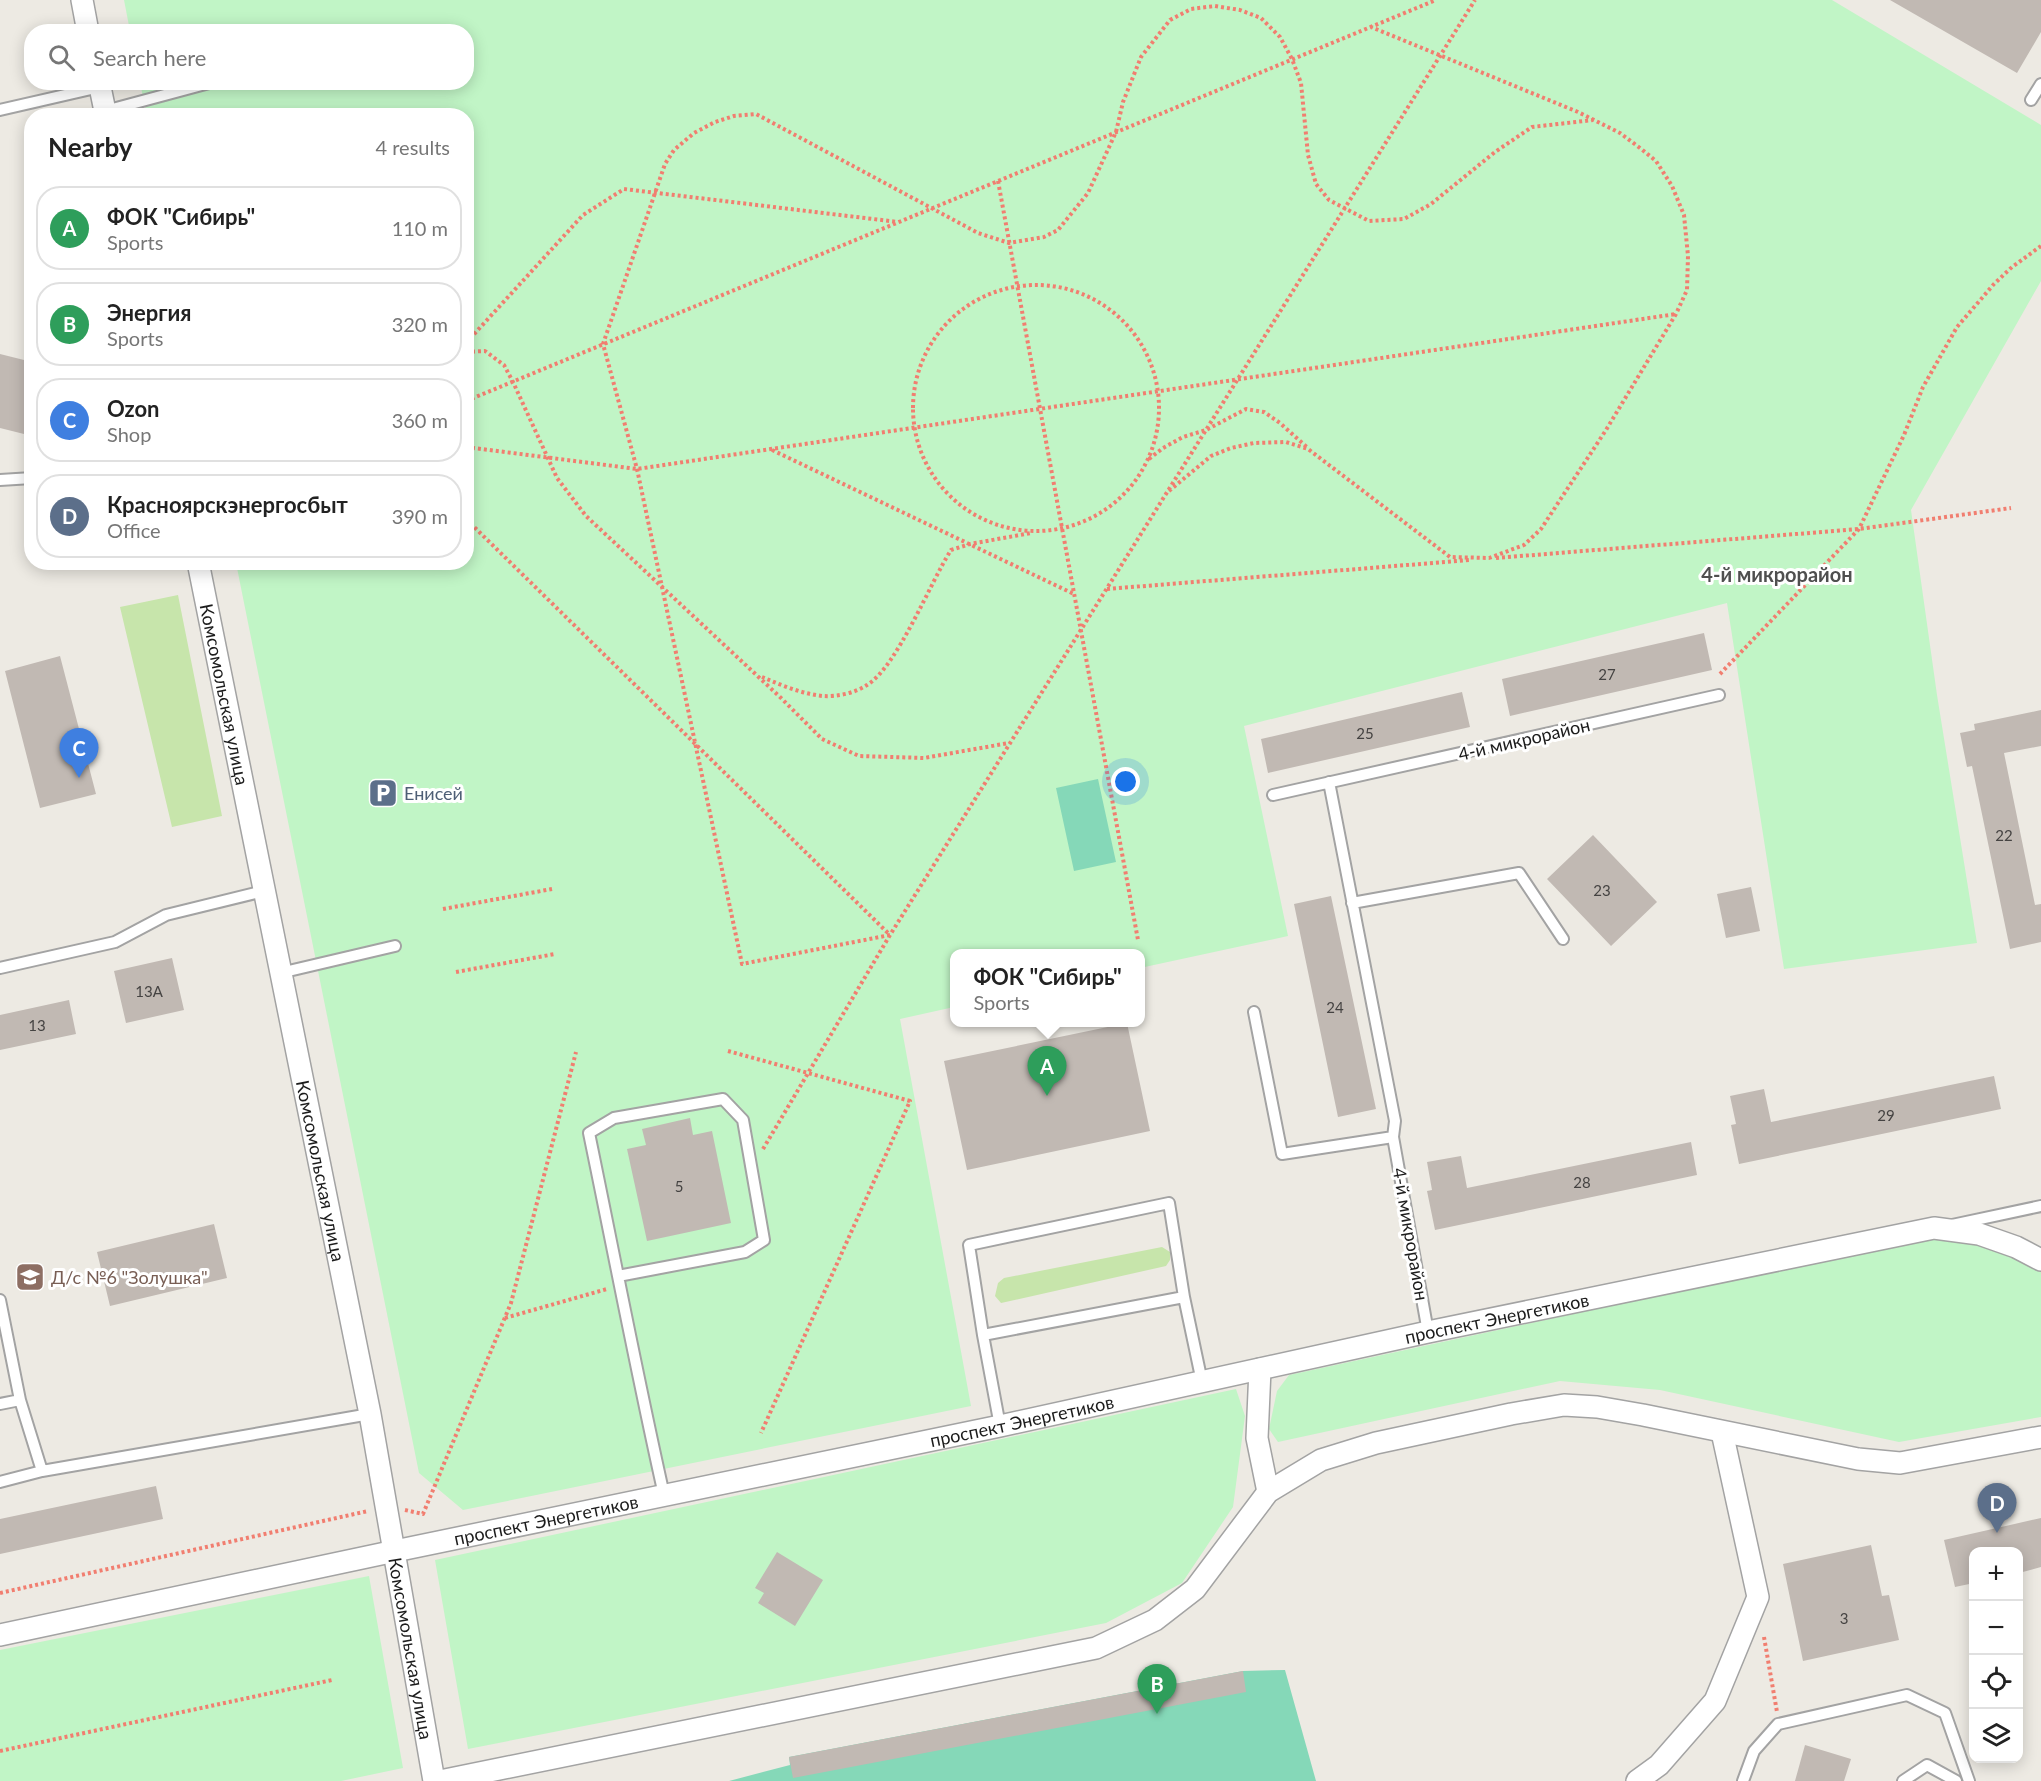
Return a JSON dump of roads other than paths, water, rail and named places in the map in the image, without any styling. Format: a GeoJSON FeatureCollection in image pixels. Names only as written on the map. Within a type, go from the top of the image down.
{"type":"FeatureCollection","features":[{"type":"Feature","properties":{"kind":"street"},"geometry":{"type":"LineString","coordinates":[[82,0],[86,24]]}},
{"type":"Feature","properties":{"kind":"street"},"geometry":{"type":"LineString","coordinates":[[101,90],[105,108]]}},
{"type":"Feature","properties":{"kind":"street","name":"Комсомольская улица"},"geometry":{"type":"LineString","coordinates":[[200,570],[370,1414],[434,1781]]}},
{"type":"Feature","properties":{"kind":"street","name":"проспект Энергетиков"},"geometry":{"type":"LineString","coordinates":[[0,1635],[1000,1426],[1428,1332],[1934,1228],[1979,1234],[2016,1246],[2041,1260]]}},
{"type":"Feature","properties":{"kind":"street"},"geometry":{"type":"LineString","coordinates":[[1260,1369],[1257,1438],[1268,1492]]}},
{"type":"Feature","properties":{"kind":"street"},"geometry":{"type":"LineString","coordinates":[[440,1781],[1096,1648],[1155,1620],[1195,1589],[1268,1492],[1321,1460],[1376,1443],[1564,1405],[1597,1407],[1858,1459],[1900,1463],[2041,1437]]}},
{"type":"Feature","properties":{"kind":"street"},"geometry":{"type":"LineString","coordinates":[[1637,1781],[1659,1765],[1715,1701],[1758,1597],[1722,1432]]}},
{"type":"Feature","properties":{"kind":"lane"},"geometry":{"type":"LineString","coordinates":[[2031,100],[2041,84]]}},
{"type":"Feature","properties":{"kind":"lane"},"geometry":{"type":"LineString","coordinates":[[0,110],[80,90]]}},
{"type":"Feature","properties":{"kind":"lane"},"geometry":{"type":"LineString","coordinates":[[123,108],[185,90]]}},
{"type":"Feature","properties":{"kind":"lane"},"geometry":{"type":"LineString","coordinates":[[0,480],[24,478]]}},
{"type":"Feature","properties":{"kind":"lane","name":"4-й микрорайон"},"geometry":{"type":"LineString","coordinates":[[1274,795],[1719,695]]}},
{"type":"Feature","properties":{"kind":"lane","name":"4-й микрорайон"},"geometry":{"type":"LineString","coordinates":[[1329,782],[1395,1120],[1393,1137],[1428,1332]]}},
{"type":"Feature","properties":{"kind":"lane"},"geometry":{"type":"LineString","coordinates":[[1352,903],[1519,873],[1563,939]]}},
{"type":"Feature","properties":{"kind":"lane"},"geometry":{"type":"LineString","coordinates":[[0,968],[115,942],[166,915],[264,891]]}},
{"type":"Feature","properties":{"kind":"lane"},"geometry":{"type":"LineString","coordinates":[[280,973],[395,946]]}},
{"type":"Feature","properties":{"kind":"lane"},"geometry":{"type":"LineString","coordinates":[[1254,1012],[1282,1154],[1393,1137]]}},
{"type":"Feature","properties":{"kind":"lane"},"geometry":{"type":"LineString","coordinates":[[618,1276],[745,1252],[764,1240],[743,1120],[723,1099],[614,1118],[589,1133],[618,1276],[664,1495]]}},
{"type":"Feature","properties":{"kind":"lane"},"geometry":{"type":"LineString","coordinates":[[1000,1426],[969,1245],[1169,1203],[1184,1297],[1202,1382]]}},
{"type":"Feature","properties":{"kind":"lane"},"geometry":{"type":"LineString","coordinates":[[1934,1228],[2041,1206]]}},
{"type":"Feature","properties":{"kind":"lane"},"geometry":{"type":"LineString","coordinates":[[983,1335],[1184,1297]]}},
{"type":"Feature","properties":{"kind":"lane"},"geometry":{"type":"LineString","coordinates":[[0,1300],[20,1400],[42,1471]]}},
{"type":"Feature","properties":{"kind":"lane"},"geometry":{"type":"LineString","coordinates":[[0,1404],[20,1400]]}},
{"type":"Feature","properties":{"kind":"lane"},"geometry":{"type":"LineString","coordinates":[[0,1482],[42,1471],[370,1414]]}},
{"type":"Feature","properties":{"kind":"lane"},"geometry":{"type":"LineString","coordinates":[[1743,1781],[1755,1751],[1778,1724],[1906,1695],[1945,1713],[1969,1781]]}},
{"type":"Feature","properties":{"kind":"lane"},"geometry":{"type":"LineString","coordinates":[[1904,1781],[1927,1765],[1956,1781]]}},
{"type":"Feature","properties":{"kind":"place","name":"Ozon"},"geometry":{"type":"Point","coordinates":[79,778]}},
{"type":"Feature","properties":{"kind":"place","name":"Енисей"},"geometry":{"type":"Point","coordinates":[383,793]}},
{"type":"Feature","properties":{"kind":"place","name":"ФОК \"Сибирь\""},"geometry":{"type":"Point","coordinates":[1047,1096]}},
{"type":"Feature","properties":{"kind":"place","name":"Д/с №6 \"Золушка\""},"geometry":{"type":"Point","coordinates":[30,1277]}},
{"type":"Feature","properties":{"kind":"place","name":"Красноярскэнергосбыт"},"geometry":{"type":"Point","coordinates":[1997,1533]}},
{"type":"Feature","properties":{"kind":"place","name":"Энергия"},"geometry":{"type":"Point","coordinates":[1157,1714]}},
{"type":"Feature","properties":{"kind":"district","name":"4-й микрорайон"},"geometry":{"type":"Point","coordinates":[1777,574]}}]}
